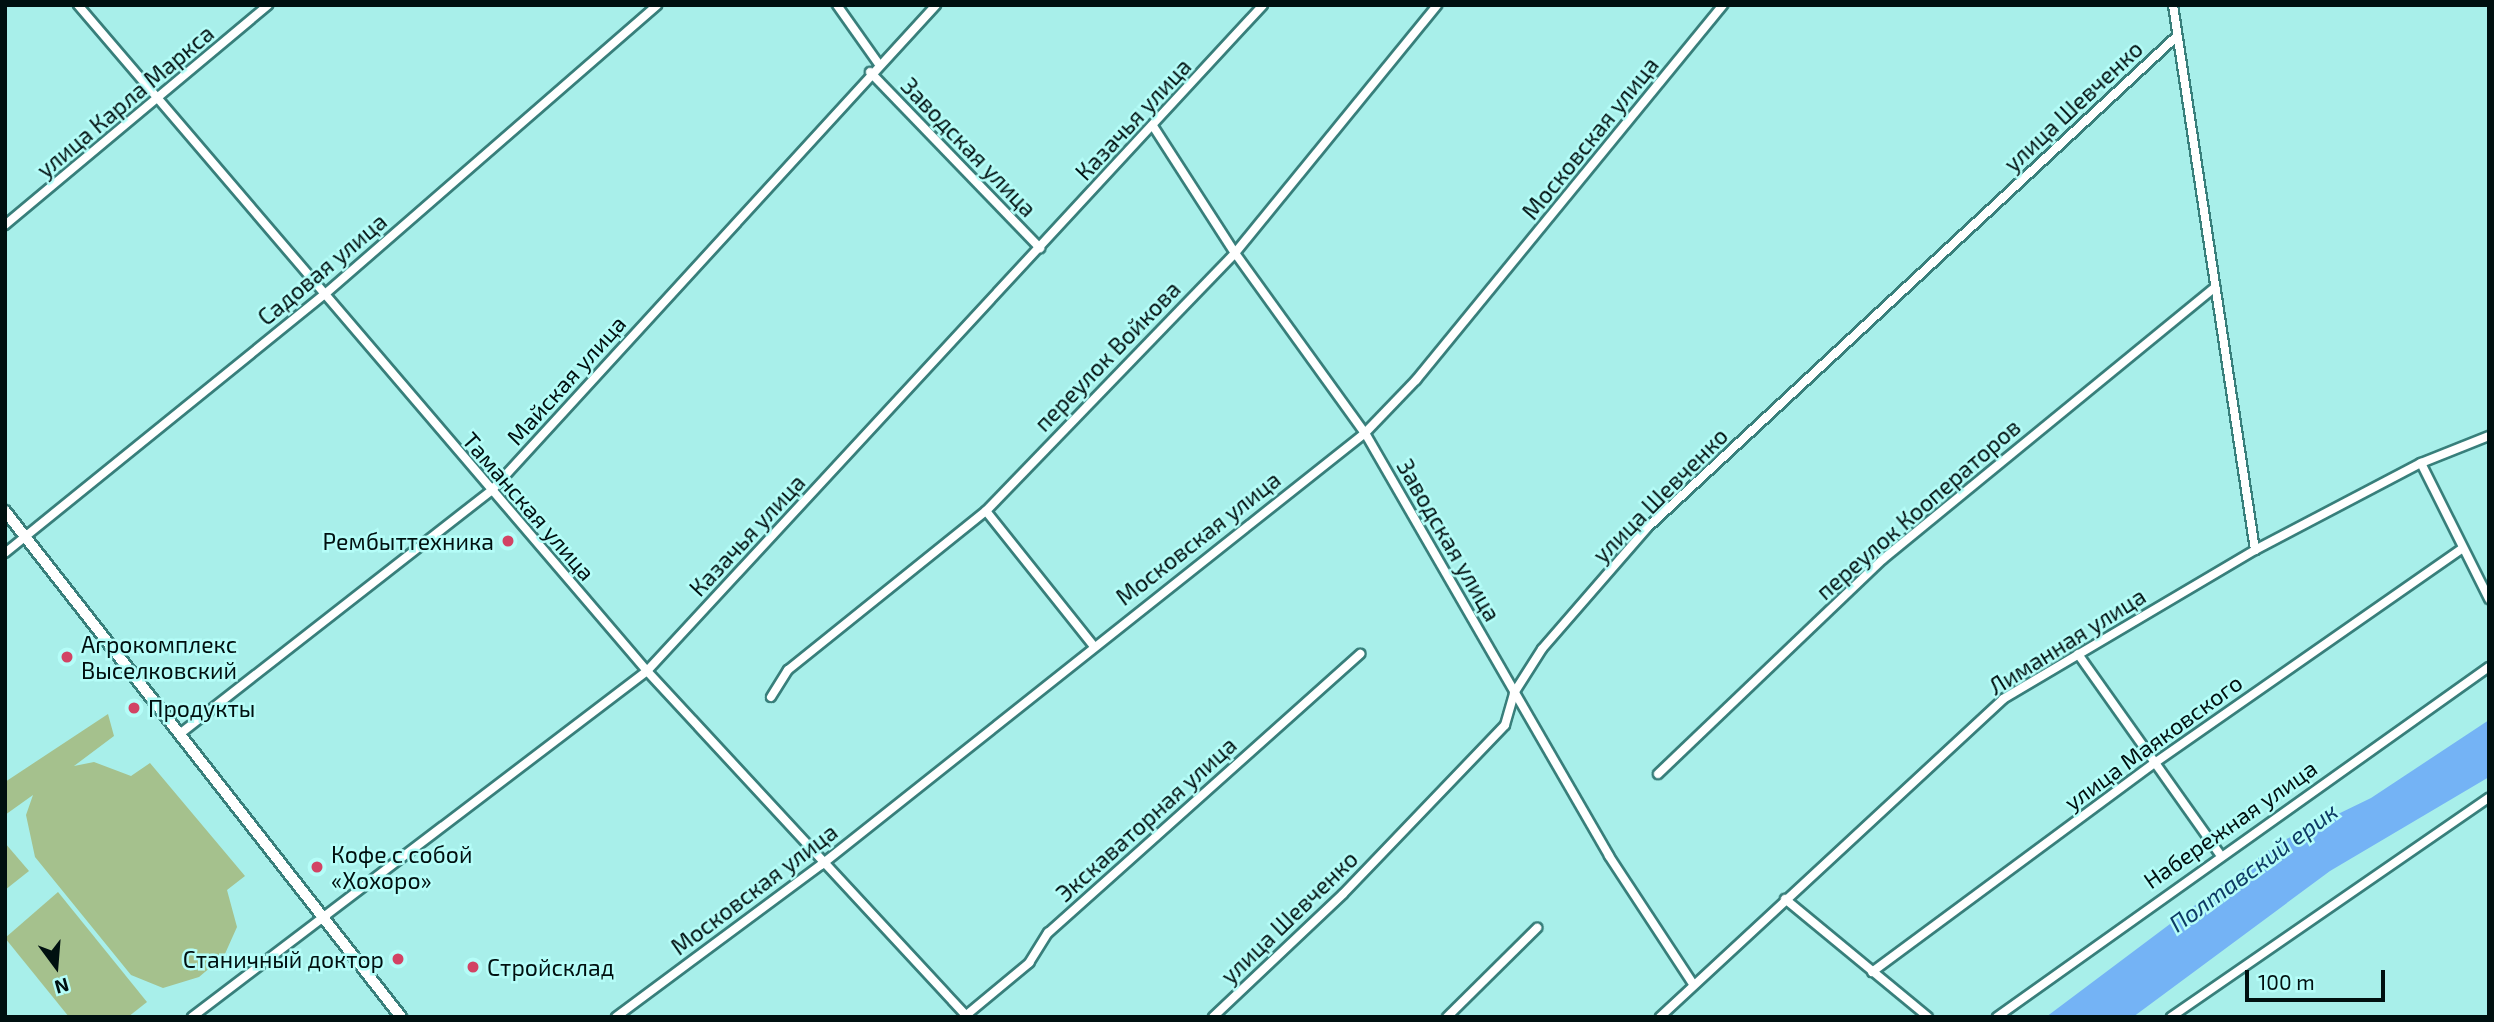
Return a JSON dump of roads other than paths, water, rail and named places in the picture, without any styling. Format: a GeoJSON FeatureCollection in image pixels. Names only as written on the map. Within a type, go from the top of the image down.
{"type":"FeatureCollection","features":[{"type":"Feature","properties":{"kind":"street","name":"Таманская улица"},"geometry":{"type":"LineString","coordinates":[[78,5],[647,671],[821,865],[965,1016]]}},
{"type":"Feature","properties":{"kind":"street","name":"улица Карла Маркса"},"geometry":{"type":"LineString","coordinates":[[5,225],[268,5]]}},
{"type":"Feature","properties":{"kind":"street","name":"Садовая улица"},"geometry":{"type":"LineString","coordinates":[[5,553],[325,294],[657,5]]}},
{"type":"Feature","properties":{"kind":"street","name":"Заводская улица"},"geometry":{"type":"LineString","coordinates":[[837,5],[878,63]]}},
{"type":"Feature","properties":{"kind":"street","name":"Майская улица"},"geometry":{"type":"LineString","coordinates":[[181,733],[491,491],[878,63],[936,5]]}},
{"type":"Feature","properties":{"kind":"street","name":"Казачья улица"},"geometry":{"type":"LineString","coordinates":[[192,1017],[323,912],[647,671],[1263,5]]}},
{"type":"Feature","properties":{"kind":"street","name":"переулок Войкова"},"geometry":{"type":"LineString","coordinates":[[771,697],[788,670],[986,511],[1235,253],[1437,5]]}},
{"type":"Feature","properties":{"kind":"street","name":"Московская улица"},"geometry":{"type":"LineString","coordinates":[[616,1017],[821,865],[1093,645],[1365,433],[1416,380],[1723,5]]}},
{"type":"Feature","properties":{"kind":"street"},"geometry":{"type":"LineString","coordinates":[[2173,5],[2255,550]]}},
{"type":"Feature","properties":{"kind":"street","name":"улица Шевченко"},"geometry":{"type":"LineString","coordinates":[[1213,1017],[1343,894],[1505,725],[1514,693],[1542,649],[1647,528],[2177,36]]}},
{"type":"Feature","properties":{"kind":"street","name":"Заводская улица"},"geometry":{"type":"LineString","coordinates":[[870,72],[1040,248]]}},
{"type":"Feature","properties":{"kind":"street","name":"Заводская улица"},"geometry":{"type":"LineString","coordinates":[[1153,126],[1235,253],[1365,433],[1514,693],[1693,984]]}},
{"type":"Feature","properties":{"kind":"street","name":"переулок Кооператоров"},"geometry":{"type":"LineString","coordinates":[[1658,774],[1883,559],[2215,287]]}},
{"type":"Feature","properties":{"kind":"street","name":"Лиманная улица"},"geometry":{"type":"LineString","coordinates":[[1660,1017],[2003,699],[2255,550],[2421,463],[2489,436]]}},
{"type":"Feature","properties":{"kind":"street"},"geometry":{"type":"LineString","coordinates":[[2421,463],[2461,549],[2489,599]]}},
{"type":"Feature","properties":{"kind":"street"},"geometry":{"type":"LineString","coordinates":[[5,511],[323,912],[401,1017]]}},
{"type":"Feature","properties":{"kind":"street"},"geometry":{"type":"LineString","coordinates":[[986,511],[1093,645]]}},
{"type":"Feature","properties":{"kind":"street","name":"улица Маяковского"},"geometry":{"type":"LineString","coordinates":[[1872,972],[2156,762],[2461,549]]}},
{"type":"Feature","properties":{"kind":"street","name":"Экскаваторная улица"},"geometry":{"type":"LineString","coordinates":[[965,1016],[1029,963],[1048,933],[1360,654]]}},
{"type":"Feature","properties":{"kind":"street"},"geometry":{"type":"LineString","coordinates":[[2078,654],[2219,853]]}},
{"type":"Feature","properties":{"kind":"street","name":"Набережная улица"},"geometry":{"type":"LineString","coordinates":[[1997,1017],[2219,853],[2489,667]]}},
{"type":"Feature","properties":{"kind":"street"},"geometry":{"type":"LineString","coordinates":[[2171,1017],[2489,798]]}},
{"type":"Feature","properties":{"kind":"street"},"geometry":{"type":"LineString","coordinates":[[1786,899],[1928,1017]]}},
{"type":"Feature","properties":{"kind":"street"},"geometry":{"type":"LineString","coordinates":[[1447,1017],[1537,928]]}},
{"type":"Feature","properties":{"kind":"water","name":"Полтавский ерик"},"geometry":{"type":"Polygon","coordinates":[[[2489,720],[2489,777],[2330,871],[2133,1017],[2046,1017],[2278,843],[2371,798],[2489,720]]]}},
{"type":"Feature","properties":{"kind":"place","name":"Рембыттехника"},"geometry":{"type":"Point","coordinates":[508,541]}},
{"type":"Feature","properties":{"kind":"place","name":"Агрокомплекс Выселковский"},"geometry":{"type":"Point","coordinates":[67,657]}},
{"type":"Feature","properties":{"kind":"place","name":"Продукты"},"geometry":{"type":"Point","coordinates":[134,708]}},
{"type":"Feature","properties":{"kind":"place","name":"Кофе с собой «Хохоро»"},"geometry":{"type":"Point","coordinates":[317,867]}},
{"type":"Feature","properties":{"kind":"place","name":"Станичный доктор"},"geometry":{"type":"Point","coordinates":[398,959]}},
{"type":"Feature","properties":{"kind":"place","name":"Стройсклад"},"geometry":{"type":"Point","coordinates":[473,967]}}]}
